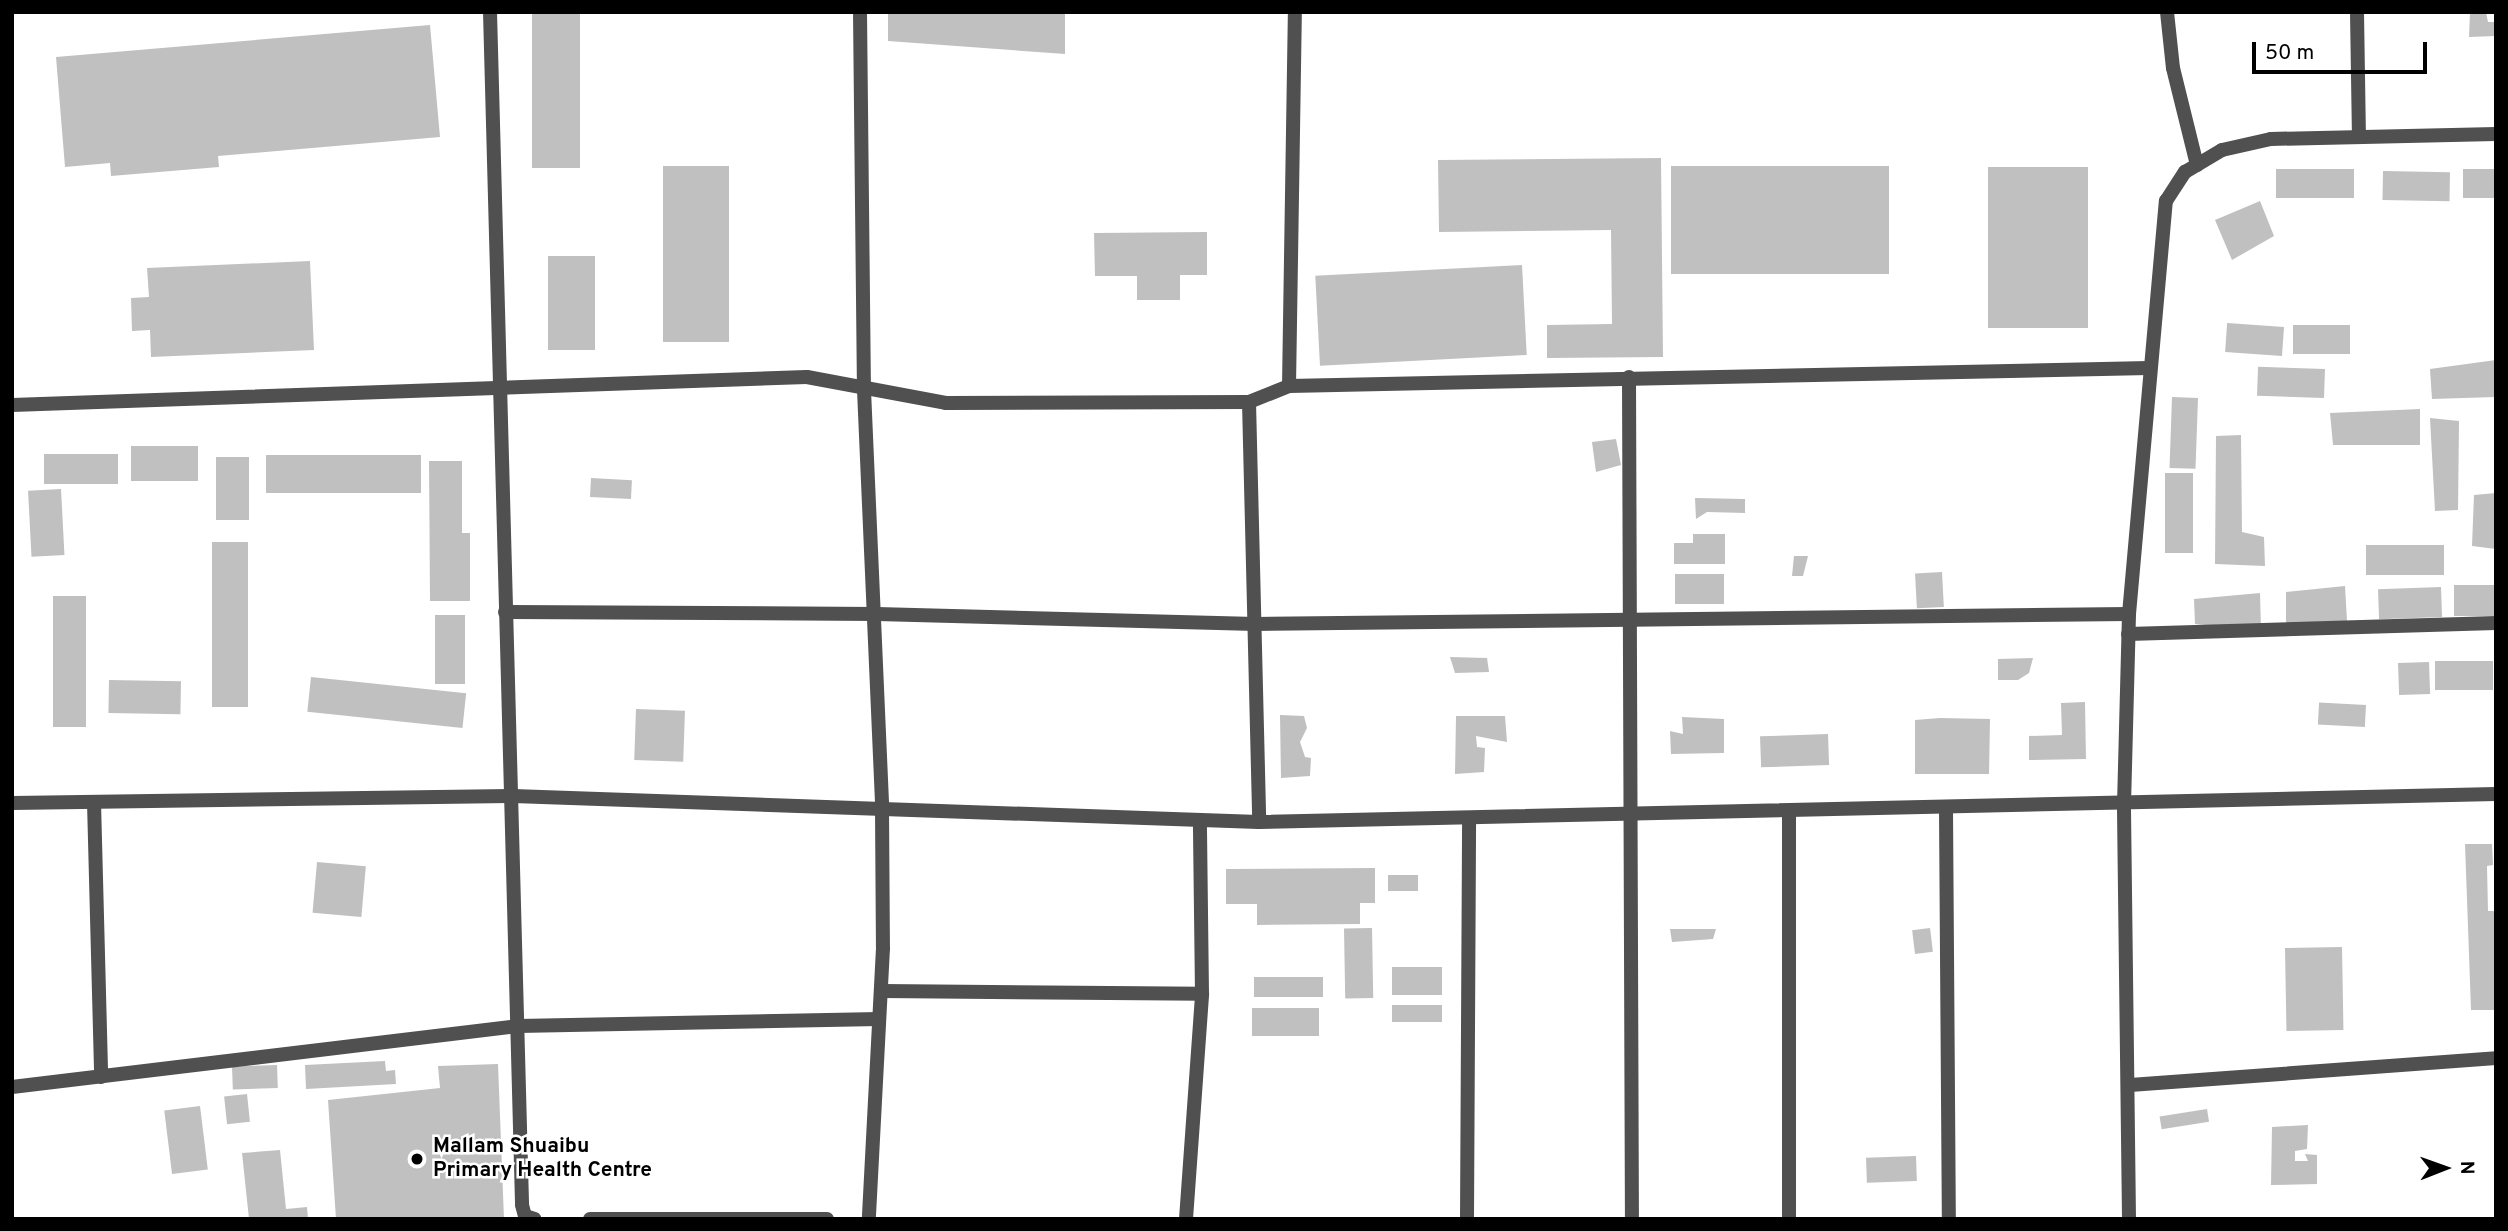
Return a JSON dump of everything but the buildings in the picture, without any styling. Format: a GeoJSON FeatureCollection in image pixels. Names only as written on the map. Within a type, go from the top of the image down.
{"type":"FeatureCollection","features":[{"type":"Feature","properties":{"kind":"street"},"geometry":{"type":"LineString","coordinates":[[490,12],[497,388],[513,796],[522,1205],[525,1216],[535,1219]]}},
{"type":"Feature","properties":{"kind":"street"},"geometry":{"type":"LineString","coordinates":[[860,12],[864,390],[877,614],[883,810],[882,991],[869,1219]]}},
{"type":"Feature","properties":{"kind":"street"},"geometry":{"type":"LineString","coordinates":[[1289,386],[1295,12]]}},
{"type":"Feature","properties":{"kind":"street"},"geometry":{"type":"LineString","coordinates":[[2167,12],[2173,68],[2197,165]]}},
{"type":"Feature","properties":{"kind":"street"},"geometry":{"type":"LineString","coordinates":[[2357,12],[2359,135]]}},
{"type":"Feature","properties":{"kind":"street"},"geometry":{"type":"LineString","coordinates":[[2129,1219],[2130,1085],[2124,805],[2128,634],[2148,368],[2166,201],[2185,172],[2222,150],[2271,139],[2496,134]]}},
{"type":"Feature","properties":{"kind":"street"},"geometry":{"type":"LineString","coordinates":[[12,404],[807,377],[831,379],[864,390],[946,403],[1249,402],[1289,386],[2148,368]]}},
{"type":"Feature","properties":{"kind":"street"},"geometry":{"type":"LineString","coordinates":[[1629,377],[1632,1219]]}},
{"type":"Feature","properties":{"kind":"street"},"geometry":{"type":"LineString","coordinates":[[1249,402],[1259,822]]}},
{"type":"Feature","properties":{"kind":"street"},"geometry":{"type":"LineString","coordinates":[[505,612],[877,614],[1256,624],[1631,617],[2129,614]]}},
{"type":"Feature","properties":{"kind":"street"},"geometry":{"type":"LineString","coordinates":[[2128,634],[2496,623]]}},
{"type":"Feature","properties":{"kind":"street"},"geometry":{"type":"LineString","coordinates":[[12,803],[513,796],[1259,822],[1630,813],[1946,810],[2496,794]]}},
{"type":"Feature","properties":{"kind":"street"},"geometry":{"type":"LineString","coordinates":[[94,802],[101,1077]]}},
{"type":"Feature","properties":{"kind":"street"},"geometry":{"type":"LineString","coordinates":[[1946,810],[1950,1219]]}},
{"type":"Feature","properties":{"kind":"street"},"geometry":{"type":"LineString","coordinates":[[1789,811],[1789,1219]]}},
{"type":"Feature","properties":{"kind":"street"},"geometry":{"type":"LineString","coordinates":[[1467,1219],[1468,819]]}},
{"type":"Feature","properties":{"kind":"street"},"geometry":{"type":"LineString","coordinates":[[1186,1219],[1202,994],[1200,822]]}},
{"type":"Feature","properties":{"kind":"street"},"geometry":{"type":"LineString","coordinates":[[882,991],[1202,994]]}},
{"type":"Feature","properties":{"kind":"street"},"geometry":{"type":"LineString","coordinates":[[12,1087],[518,1026],[879,1019]]}},
{"type":"Feature","properties":{"kind":"street"},"geometry":{"type":"LineString","coordinates":[[2130,1085],[2496,1058]]}},
{"type":"Feature","properties":{"kind":"street"},"geometry":{"type":"LineString","coordinates":[[590,1219],[827,1219]]}},
{"type":"Feature","properties":{"kind":"place","name":"Mallam Shuaibu Primary Health Centre"},"geometry":{"type":"Point","coordinates":[417,1159]}}]}
